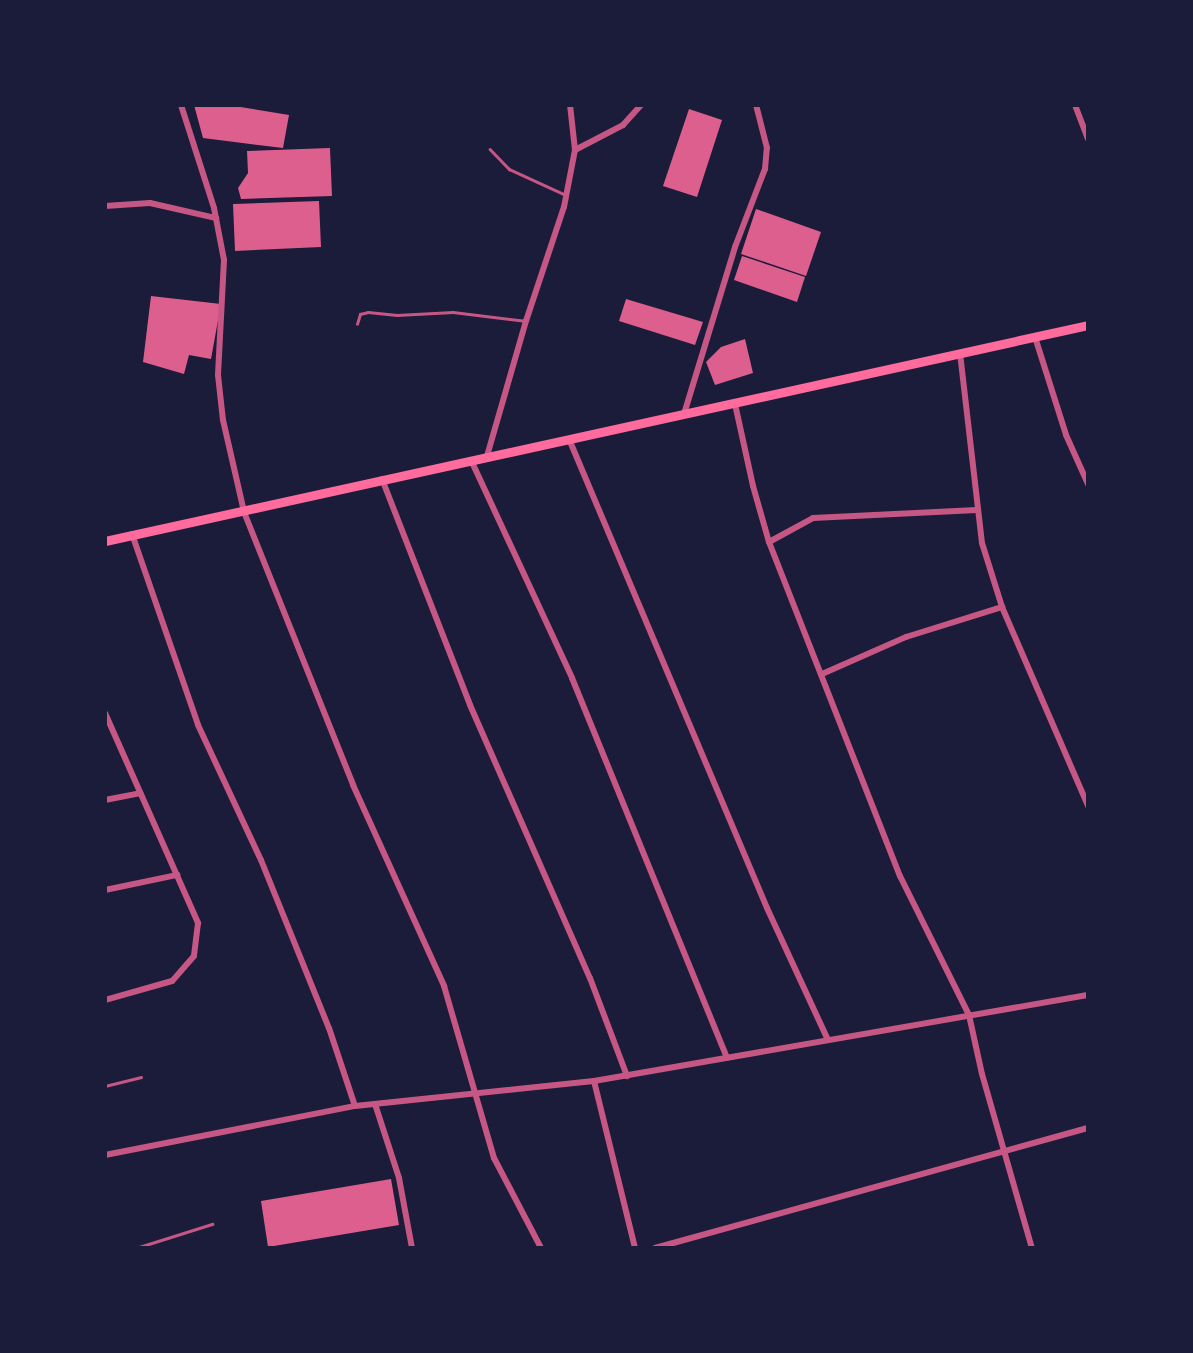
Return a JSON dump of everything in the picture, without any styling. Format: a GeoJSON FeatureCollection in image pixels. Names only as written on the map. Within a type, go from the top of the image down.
{"type":"FeatureCollection","features":[{"type":"Feature","properties":{"kind":"main road"},"geometry":{"type":"LineString","coordinates":[[105,541],[1088,325]]}},
{"type":"Feature","properties":{"kind":"street"},"geometry":{"type":"LineString","coordinates":[[181,105],[216,218],[224,260],[218,375],[221,409],[244,512],[353,785],[444,986],[478,1095],[494,1158],[541,1248]]}},
{"type":"Feature","properties":{"kind":"street"},"geometry":{"type":"LineString","coordinates":[[487,456],[566,195],[575,150],[570,105]]}},
{"type":"Feature","properties":{"kind":"street"},"geometry":{"type":"LineString","coordinates":[[575,150],[623,125],[641,105]]}},
{"type":"Feature","properties":{"kind":"street"},"geometry":{"type":"LineString","coordinates":[[684,414],[735,247],[765,169],[767,148],[756,105]]}},
{"type":"Feature","properties":{"kind":"street"},"geometry":{"type":"LineString","coordinates":[[1075,105],[1088,139]]}},
{"type":"Feature","properties":{"kind":"street"},"geometry":{"type":"LineString","coordinates":[[105,205],[150,203],[216,218]]}},
{"type":"Feature","properties":{"kind":"street"},"geometry":{"type":"LineString","coordinates":[[1035,337],[1066,435],[1088,484]]}},
{"type":"Feature","properties":{"kind":"street"},"geometry":{"type":"LineString","coordinates":[[960,353],[982,543],[1002,607],[1088,806]]}},
{"type":"Feature","properties":{"kind":"street"},"geometry":{"type":"LineString","coordinates":[[735,404],[753,486],[769,542],[900,876],[969,1015],[1003,1152],[1032,1248]]}},
{"type":"Feature","properties":{"kind":"street"},"geometry":{"type":"LineString","coordinates":[[569,439],[767,908],[828,1040]]}},
{"type":"Feature","properties":{"kind":"street"},"geometry":{"type":"LineString","coordinates":[[471,460],[572,678],[727,1058]]}},
{"type":"Feature","properties":{"kind":"street"},"geometry":{"type":"LineString","coordinates":[[382,478],[470,705],[590,978],[627,1076]]}},
{"type":"Feature","properties":{"kind":"street"},"geometry":{"type":"LineString","coordinates":[[769,542],[813,517],[977,510]]}},
{"type":"Feature","properties":{"kind":"street"},"geometry":{"type":"LineString","coordinates":[[132,534],[198,725],[261,859],[329,1028],[355,1106]]}},
{"type":"Feature","properties":{"kind":"street"},"geometry":{"type":"LineString","coordinates":[[822,674],[906,637],[1002,607]]}},
{"type":"Feature","properties":{"kind":"street"},"geometry":{"type":"LineString","coordinates":[[105,713],[108,728],[198,923],[194,956],[172,981],[105,1000]]}},
{"type":"Feature","properties":{"kind":"street"},"geometry":{"type":"LineString","coordinates":[[105,800],[140,793]]}},
{"type":"Feature","properties":{"kind":"street"},"geometry":{"type":"LineString","coordinates":[[105,890],[177,875]]}},
{"type":"Feature","properties":{"kind":"street"},"geometry":{"type":"LineString","coordinates":[[105,1155],[355,1106],[478,1095],[627,1076],[1088,995]]}},
{"type":"Feature","properties":{"kind":"street"},"geometry":{"type":"LineString","coordinates":[[594,1080],[635,1248]]}},
{"type":"Feature","properties":{"kind":"street"},"geometry":{"type":"LineString","coordinates":[[375,1104],[398,1178],[412,1248]]}},
{"type":"Feature","properties":{"kind":"street"},"geometry":{"type":"LineString","coordinates":[[655,1248],[1088,1128]]}},
{"type":"Feature","properties":{"kind":"lane"},"geometry":{"type":"LineString","coordinates":[[490,149],[509,169],[566,195]]}},
{"type":"Feature","properties":{"kind":"lane"},"geometry":{"type":"LineString","coordinates":[[357,324],[360,313],[368,312],[397,315],[453,312],[526,321]]}},
{"type":"Feature","properties":{"kind":"lane"},"geometry":{"type":"LineString","coordinates":[[105,1086],[141,1077]]}},
{"type":"Feature","properties":{"kind":"lane"},"geometry":{"type":"LineString","coordinates":[[136,1248],[212,1224]]}},
{"type":"Feature","properties":{"kind":"building"},"geometry":{"type":"Polygon","coordinates":[[[194,105],[228,105],[289,115],[283,148],[203,138],[194,105]]]}},
{"type":"Feature","properties":{"kind":"building"},"geometry":{"type":"Polygon","coordinates":[[[689,109],[722,120],[697,197],[663,186],[689,109]]]}},
{"type":"Feature","properties":{"kind":"building"},"geometry":{"type":"Polygon","coordinates":[[[330,148],[332,196],[241,199],[238,188],[248,173],[247,151],[330,148]]]}},
{"type":"Feature","properties":{"kind":"building"},"geometry":{"type":"Polygon","coordinates":[[[319,201],[321,247],[235,251],[233,204],[319,201]]]}},
{"type":"Feature","properties":{"kind":"building"},"geometry":{"type":"Polygon","coordinates":[[[756,209],[821,232],[806,276],[741,254],[756,209]]]}},
{"type":"Feature","properties":{"kind":"building"},"geometry":{"type":"Polygon","coordinates":[[[742,256],[805,277],[797,302],[734,280],[742,256]]]}},
{"type":"Feature","properties":{"kind":"building"},"geometry":{"type":"Polygon","coordinates":[[[151,296],[221,304],[211,359],[189,355],[184,374],[143,362],[151,296]]]}},
{"type":"Feature","properties":{"kind":"building"},"geometry":{"type":"Polygon","coordinates":[[[626,299],[703,322],[695,345],[619,321],[626,299]]]}},
{"type":"Feature","properties":{"kind":"building"},"geometry":{"type":"Polygon","coordinates":[[[745,339],[753,373],[715,385],[706,362],[721,347],[745,339]]]}},
{"type":"Feature","properties":{"kind":"building"},"geometry":{"type":"Polygon","coordinates":[[[391,1179],[399,1225],[268,1247],[261,1201],[391,1179]]]}}]}
